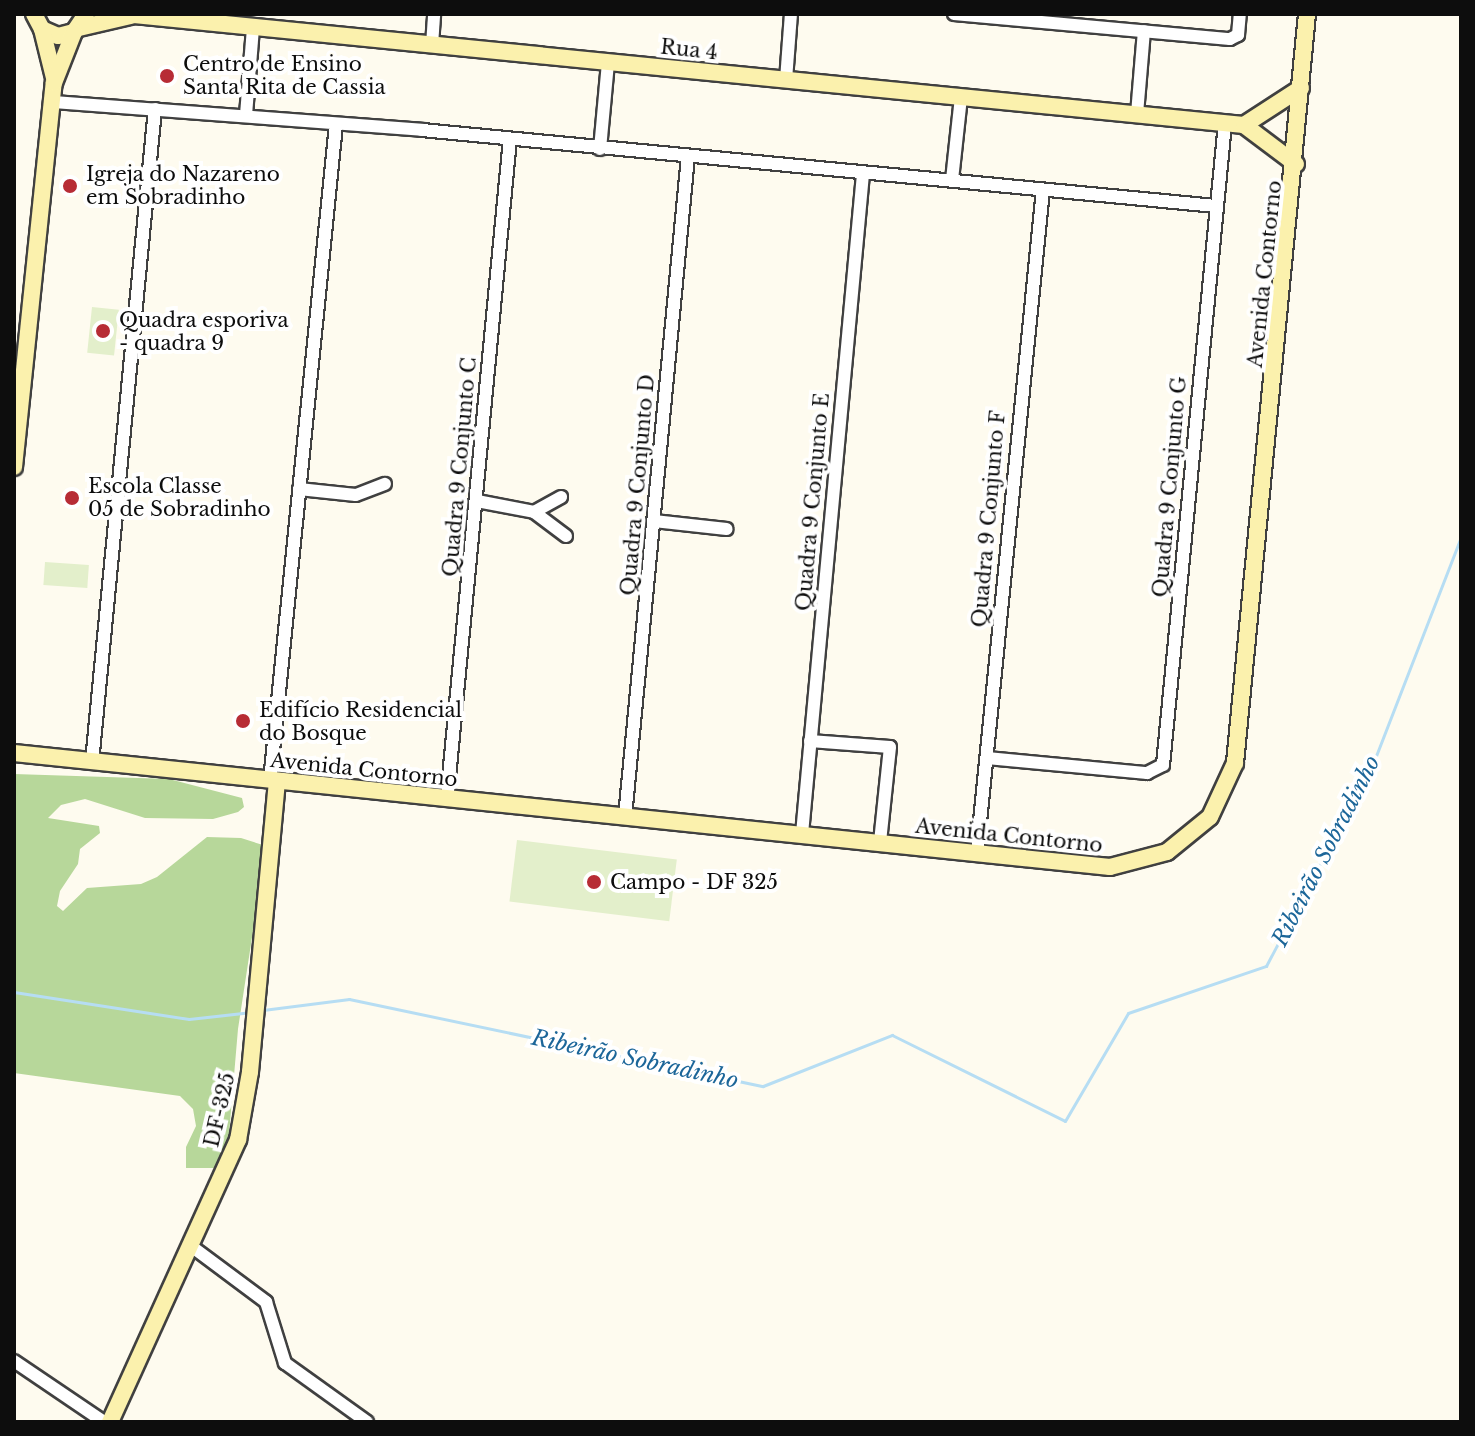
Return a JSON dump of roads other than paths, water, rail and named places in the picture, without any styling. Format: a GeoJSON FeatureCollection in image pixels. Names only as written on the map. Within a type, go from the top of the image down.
{"type":"FeatureCollection","features":[{"type":"Feature","properties":{"kind":"street"},"geometry":{"type":"LineString","coordinates":[[14,467],[19,372],[54,83],[38,22],[20,14]]}},
{"type":"Feature","properties":{"kind":"street"},"geometry":{"type":"LineString","coordinates":[[432,45],[434,14]]}},
{"type":"Feature","properties":{"kind":"street"},"geometry":{"type":"LineString","coordinates":[[786,80],[791,14]]}},
{"type":"Feature","properties":{"kind":"street"},"geometry":{"type":"LineString","coordinates":[[954,14],[1058,19],[1230,39],[1238,35],[1240,14]]}},
{"type":"Feature","properties":{"kind":"street","name":"Avenida Contorno"},"geometry":{"type":"LineString","coordinates":[[14,743],[22,754],[92,762],[1110,867],[1147,861],[1185,841],[1210,817],[1226,790],[1238,739],[1296,164],[1307,14]]}},
{"type":"Feature","properties":{"kind":"street","name":"Rua 4"},"geometry":{"type":"LineString","coordinates":[[38,22],[58,36],[80,25],[128,15],[162,16],[253,28],[1244,125]]}},
{"type":"Feature","properties":{"kind":"street"},"geometry":{"type":"LineString","coordinates":[[54,83],[80,25]]}},
{"type":"Feature","properties":{"kind":"street"},"geometry":{"type":"LineString","coordinates":[[246,115],[253,28]]}},
{"type":"Feature","properties":{"kind":"street"},"geometry":{"type":"LineString","coordinates":[[1137,114],[1144,31]]}},
{"type":"Feature","properties":{"kind":"street"},"geometry":{"type":"LineString","coordinates":[[600,149],[608,62]]}},
{"type":"Feature","properties":{"kind":"street"},"geometry":{"type":"LineString","coordinates":[[1296,164],[1244,125],[1301,88]]}},
{"type":"Feature","properties":{"kind":"street"},"geometry":{"type":"LineString","coordinates":[[952,180],[961,97]]}},
{"type":"Feature","properties":{"kind":"street"},"geometry":{"type":"LineString","coordinates":[[53,102],[246,115],[1216,206]]}},
{"type":"Feature","properties":{"kind":"street"},"geometry":{"type":"LineString","coordinates":[[92,762],[155,109]]}},
{"type":"Feature","properties":{"kind":"street","name":"Quadra 9 Conjunto G"},"geometry":{"type":"LineString","coordinates":[[987,758],[1160,771],[1225,123]]}},
{"type":"Feature","properties":{"kind":"street"},"geometry":{"type":"LineString","coordinates":[[273,781],[336,124]]}},
{"type":"Feature","properties":{"kind":"street","name":"Quadra 9 Conjunto C"},"geometry":{"type":"LineString","coordinates":[[447,798],[510,139]]}},
{"type":"Feature","properties":{"kind":"street","name":"Quadra 9 Conjunto D"},"geometry":{"type":"LineString","coordinates":[[625,817],[688,157]]}},
{"type":"Feature","properties":{"kind":"street","name":"Quadra 9 Conjunto E"},"geometry":{"type":"LineString","coordinates":[[802,834],[863,174]]}},
{"type":"Feature","properties":{"kind":"street","name":"Quadra 9 Conjunto F"},"geometry":{"type":"LineString","coordinates":[[977,852],[1043,190]]}},
{"type":"Feature","properties":{"kind":"street"},"geometry":{"type":"LineString","coordinates":[[299,489],[356,495],[385,484]]}},
{"type":"Feature","properties":{"kind":"street"},"geometry":{"type":"LineString","coordinates":[[534,512],[561,497]]}},
{"type":"Feature","properties":{"kind":"street"},"geometry":{"type":"LineString","coordinates":[[477,501],[534,512],[566,536]]}},
{"type":"Feature","properties":{"kind":"street"},"geometry":{"type":"LineString","coordinates":[[654,521],[727,529]]}},
{"type":"Feature","properties":{"kind":"street"},"geometry":{"type":"LineString","coordinates":[[810,741],[890,747],[880,842]]}},
{"type":"Feature","properties":{"kind":"street","name":"DF-325"},"geometry":{"type":"LineString","coordinates":[[107,1422],[238,1140],[254,1025],[273,781]]}},
{"type":"Feature","properties":{"kind":"street"},"geometry":{"type":"LineString","coordinates":[[191,1246],[266,1302],[285,1363],[367,1422]]}},
{"type":"Feature","properties":{"kind":"street"},"geometry":{"type":"LineString","coordinates":[[14,1361],[107,1422]]}},
{"type":"Feature","properties":{"kind":"waterway","name":"Ribeirão Sobradinho"},"geometry":{"type":"LineString","coordinates":[[263,1010],[349,999],[763,1086],[892,1035],[1065,1121],[1128,1013],[1266,966],[1374,761],[1461,537]]}},
{"type":"Feature","properties":{"kind":"waterway","name":"Ribeirão Sobradinho"},"geometry":{"type":"LineString","coordinates":[[14,992],[189,1019],[252,1012]]}},
{"type":"Feature","properties":{"kind":"place","name":"Centro de Ensino Santa Rita de Cassia"},"geometry":{"type":"Point","coordinates":[167,76]}},
{"type":"Feature","properties":{"kind":"place","name":"Igreja do Nazareno em Sobradinho"},"geometry":{"type":"Point","coordinates":[70,186]}},
{"type":"Feature","properties":{"kind":"place","name":"Quadra esporiva - quadra 9"},"geometry":{"type":"Point","coordinates":[103,331]}},
{"type":"Feature","properties":{"kind":"place","name":"Escola Classe 05 de Sobradinho"},"geometry":{"type":"Point","coordinates":[72,498]}},
{"type":"Feature","properties":{"kind":"place","name":"Edifício Residencial do Bosque"},"geometry":{"type":"Point","coordinates":[243,721]}},
{"type":"Feature","properties":{"kind":"place","name":"Campo - DF 325"},"geometry":{"type":"Point","coordinates":[594,882]}}]}
